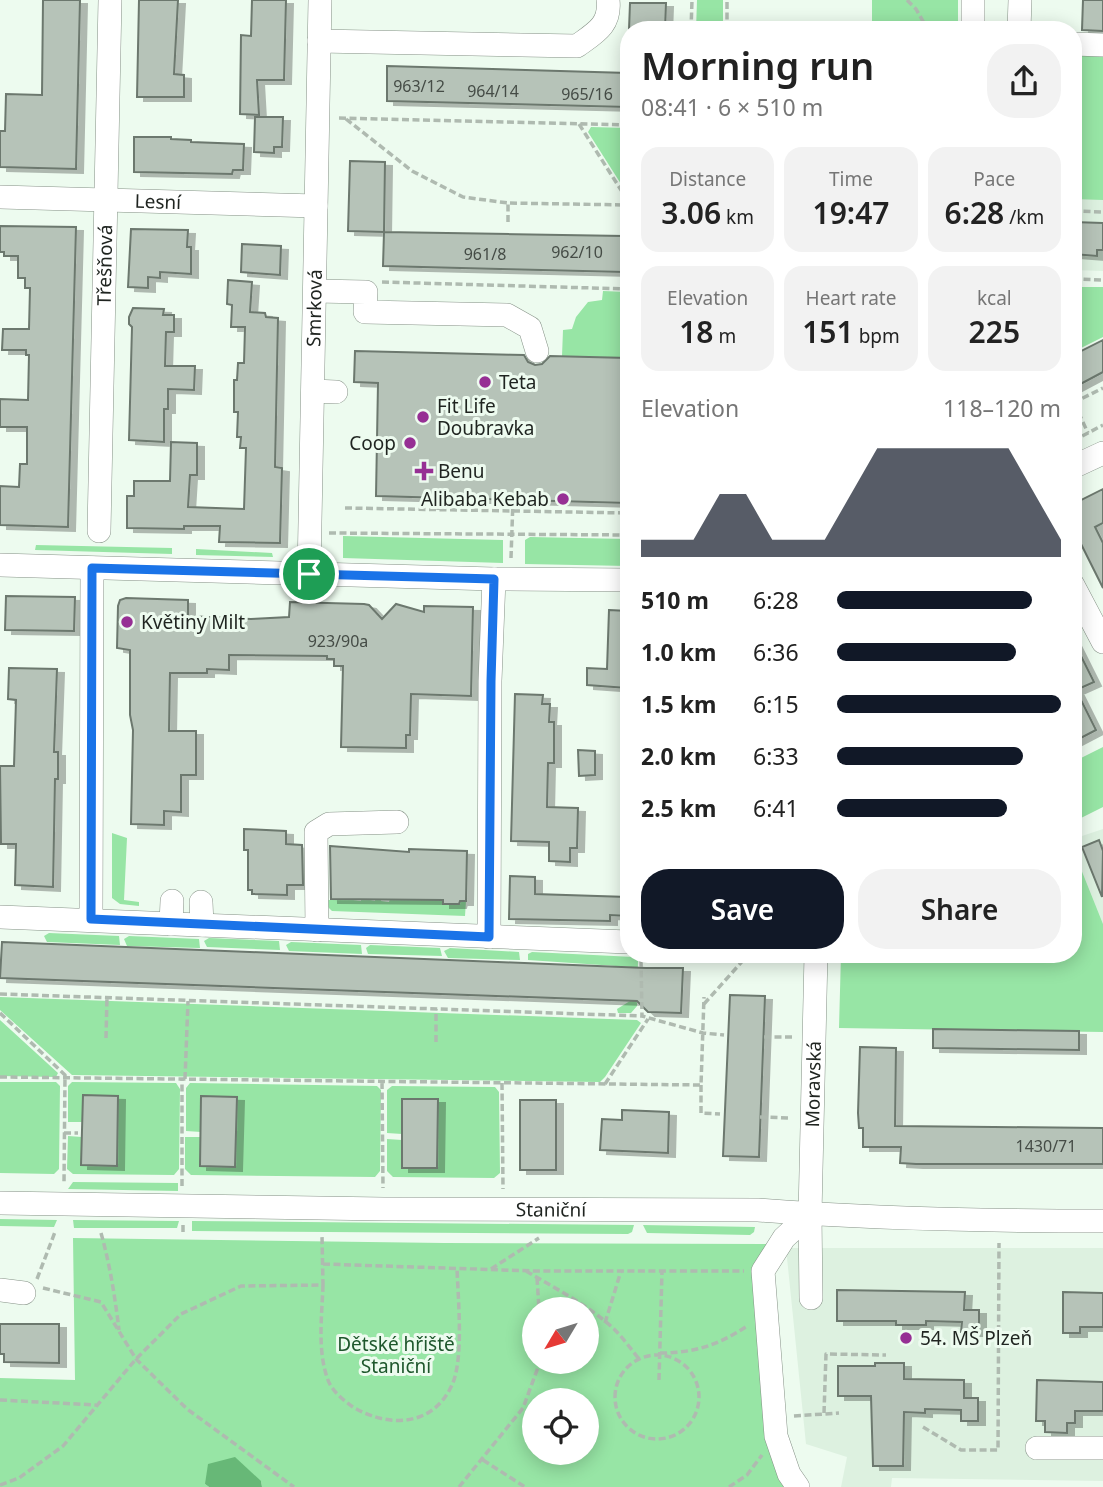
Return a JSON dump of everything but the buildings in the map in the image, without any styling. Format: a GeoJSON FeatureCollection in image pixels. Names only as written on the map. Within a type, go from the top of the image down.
{"type":"FeatureCollection","features":[{"type":"Feature","properties":{"kind":"street","name":"Třešňová"},"geometry":{"type":"LineString","coordinates":[[99,531],[110,0]]}},
{"type":"Feature","properties":{"kind":"street","name":"Smrková"},"geometry":{"type":"LineString","coordinates":[[309,574],[325,392],[315,291],[320,0]]}},
{"type":"Feature","properties":{"kind":"street"},"geometry":{"type":"LineString","coordinates":[[319,41],[577,46],[602,28],[609,8],[608,0]]}},
{"type":"Feature","properties":{"kind":"street"},"geometry":{"type":"LineString","coordinates":[[973,0],[973,21]]}},
{"type":"Feature","properties":{"kind":"street"},"geometry":{"type":"LineString","coordinates":[[1019,21],[1020,0]]}},
{"type":"Feature","properties":{"kind":"street"},"geometry":{"type":"LineString","coordinates":[[1082,44],[1103,45]]}},
{"type":"Feature","properties":{"kind":"street","name":"Lesní"},"geometry":{"type":"LineString","coordinates":[[0,197],[316,206]]}},
{"type":"Feature","properties":{"kind":"street"},"geometry":{"type":"LineString","coordinates":[[315,291],[366,292],[365,312],[507,315],[530,328],[537,351]]}},
{"type":"Feature","properties":{"kind":"street"},"geometry":{"type":"LineString","coordinates":[[1082,463],[1103,453]]}},
{"type":"Feature","properties":{"kind":"street"},"geometry":{"type":"LineString","coordinates":[[0,565],[620,580]]}},
{"type":"Feature","properties":{"kind":"street"},"geometry":{"type":"LineString","coordinates":[[91,919],[92,568]]}},
{"type":"Feature","properties":{"kind":"street"},"geometry":{"type":"LineString","coordinates":[[489,937],[499,681],[494,579]]}},
{"type":"Feature","properties":{"kind":"street"},"geometry":{"type":"LineString","coordinates":[[1082,602],[1103,642]]}},
{"type":"Feature","properties":{"kind":"street"},"geometry":{"type":"LineString","coordinates":[[317,930],[316,832],[330,824],[397,822]]}},
{"type":"Feature","properties":{"kind":"street"},"geometry":{"type":"LineString","coordinates":[[0,917],[91,919],[172,912],[317,930],[620,942]]}},
{"type":"Feature","properties":{"kind":"street","name":"Moravská"},"geometry":{"type":"LineString","coordinates":[[811,1298],[810,1214],[816,963]]}},
{"type":"Feature","properties":{"kind":"street","name":"Staniční"},"geometry":{"type":"LineString","coordinates":[[0,1203],[384,1209],[758,1210],[1018,1221],[1103,1221]]}},
{"type":"Feature","properties":{"kind":"street"},"geometry":{"type":"LineString","coordinates":[[798,1487],[789,1474],[775,1427],[763,1271],[784,1238],[810,1214]]}},
{"type":"Feature","properties":{"kind":"street"},"geometry":{"type":"LineString","coordinates":[[0,1290],[32,1285]]}},
{"type":"Feature","properties":{"kind":"street"},"geometry":{"type":"LineString","coordinates":[[1037,1448],[1103,1448]]}},
{"type":"Feature","properties":{"kind":"path"},"geometry":{"type":"LineString","coordinates":[[691,21],[692,0]]}},
{"type":"Feature","properties":{"kind":"path"},"geometry":{"type":"LineString","coordinates":[[727,0],[727,21]]}},
{"type":"Feature","properties":{"kind":"path"},"geometry":{"type":"LineString","coordinates":[[907,0],[923,21]]}},
{"type":"Feature","properties":{"kind":"path"},"geometry":{"type":"LineString","coordinates":[[319,116],[620,125]]}},
{"type":"Feature","properties":{"kind":"path"},"geometry":{"type":"LineString","coordinates":[[344,118],[412,171],[463,197],[508,203],[620,203]]}},
{"type":"Feature","properties":{"kind":"path"},"geometry":{"type":"LineString","coordinates":[[579,124],[620,190]]}},
{"type":"Feature","properties":{"kind":"path"},"geometry":{"type":"LineString","coordinates":[[508,203],[508,222]]}},
{"type":"Feature","properties":{"kind":"path"},"geometry":{"type":"LineString","coordinates":[[1082,211],[1103,212]]}},
{"type":"Feature","properties":{"kind":"path"},"geometry":{"type":"LineString","coordinates":[[1082,279],[1103,280]]}},
{"type":"Feature","properties":{"kind":"path"},"geometry":{"type":"LineString","coordinates":[[370,281],[620,289]]}},
{"type":"Feature","properties":{"kind":"path"},"geometry":{"type":"LineString","coordinates":[[1082,398],[1103,388]]}},
{"type":"Feature","properties":{"kind":"path"},"geometry":{"type":"LineString","coordinates":[[1082,421],[1088,433]]}},
{"type":"Feature","properties":{"kind":"path"},"geometry":{"type":"LineString","coordinates":[[1082,436],[1103,425]]}},
{"type":"Feature","properties":{"kind":"path"},"geometry":{"type":"LineString","coordinates":[[438,498],[438,510]]}},
{"type":"Feature","properties":{"kind":"path"},"geometry":{"type":"LineString","coordinates":[[512,528],[513,500]]}},
{"type":"Feature","properties":{"kind":"path"},"geometry":{"type":"LineString","coordinates":[[345,508],[620,513]]}},
{"type":"Feature","properties":{"kind":"path"},"geometry":{"type":"LineString","coordinates":[[328,533],[620,535]]}},
{"type":"Feature","properties":{"kind":"path"},"geometry":{"type":"LineString","coordinates":[[641,963],[642,1016]]}},
{"type":"Feature","properties":{"kind":"path"},"geometry":{"type":"LineString","coordinates":[[704,1005],[741,963]]}},
{"type":"Feature","properties":{"kind":"path"},"geometry":{"type":"LineString","coordinates":[[0,994],[642,1016],[703,1033],[724,1035]]}},
{"type":"Feature","properties":{"kind":"path"},"geometry":{"type":"LineString","coordinates":[[106,1038],[107,997]]}},
{"type":"Feature","properties":{"kind":"path"},"geometry":{"type":"LineString","coordinates":[[704,997],[701,1113],[720,1114]]}},
{"type":"Feature","properties":{"kind":"path"},"geometry":{"type":"LineString","coordinates":[[183,1234],[183,1079],[188,1000]]}},
{"type":"Feature","properties":{"kind":"path"},"geometry":{"type":"LineString","coordinates":[[436,1009],[436,1042]]}},
{"type":"Feature","properties":{"kind":"path"},"geometry":{"type":"LineString","coordinates":[[0,1013],[65,1074],[64,1203]]}},
{"type":"Feature","properties":{"kind":"path"},"geometry":{"type":"LineString","coordinates":[[605,1084],[648,1018]]}},
{"type":"Feature","properties":{"kind":"path"},"geometry":{"type":"LineString","coordinates":[[764,1037],[793,1037]]}},
{"type":"Feature","properties":{"kind":"path"},"geometry":{"type":"LineString","coordinates":[[0,1077],[701,1085]]}},
{"type":"Feature","properties":{"kind":"path"},"geometry":{"type":"LineString","coordinates":[[383,1082],[384,1209]]}},
{"type":"Feature","properties":{"kind":"path"},"geometry":{"type":"LineString","coordinates":[[502,1083],[503,1209]]}},
{"type":"Feature","properties":{"kind":"path"},"geometry":{"type":"LineString","coordinates":[[760,1117],[791,1118]]}},
{"type":"Feature","properties":{"kind":"path"},"geometry":{"type":"LineString","coordinates":[[64,1133],[78,1133]]}},
{"type":"Feature","properties":{"kind":"path"},"geometry":{"type":"LineString","coordinates":[[55,1232],[32,1285],[101,1303],[136,1359],[187,1409],[294,1487]]}},
{"type":"Feature","properties":{"kind":"path"},"geometry":{"type":"LineString","coordinates":[[102,1233],[107,1266],[113,1280],[119,1332]]}},
{"type":"Feature","properties":{"kind":"path"},"geometry":{"type":"LineString","coordinates":[[322,1236],[322,1356],[329,1382],[343,1401],[364,1413],[390,1422],[413,1420],[437,1405],[453,1385],[458,1359],[457,1268]]}},
{"type":"Feature","properties":{"kind":"path"},"geometry":{"type":"LineString","coordinates":[[491,1269],[539,1238]]}},
{"type":"Feature","properties":{"kind":"path"},"geometry":{"type":"LineString","coordinates":[[923,1427],[961,1450],[998,1451],[999,1243]]}},
{"type":"Feature","properties":{"kind":"path"},"geometry":{"type":"LineString","coordinates":[[323,1264],[524,1270],[763,1271]]}},
{"type":"Feature","properties":{"kind":"path"},"geometry":{"type":"LineString","coordinates":[[524,1270],[574,1298],[614,1330],[639,1359]]}},
{"type":"Feature","properties":{"kind":"path"},"geometry":{"type":"LineString","coordinates":[[605,1323],[621,1271]]}},
{"type":"Feature","properties":{"kind":"path"},"geometry":{"type":"LineString","coordinates":[[659,1380],[662,1271]]}},
{"type":"Feature","properties":{"kind":"path"},"geometry":{"type":"LineString","coordinates":[[537,1278],[538,1297]]}},
{"type":"Feature","properties":{"kind":"path"},"geometry":{"type":"LineString","coordinates":[[0,1485],[19,1478],[63,1446],[136,1359],[181,1314],[240,1286],[323,1285]]}},
{"type":"Feature","properties":{"kind":"path"},"geometry":{"type":"LineString","coordinates":[[660,1354],[685,1366],[694,1378],[699,1399],[693,1419],[684,1430],[672,1437],[657,1440],[643,1438],[631,1431],[621,1420],[615,1407],[618,1379],[627,1367],[639,1359],[660,1354],[703,1350],[724,1341],[766,1313]]}},
{"type":"Feature","properties":{"kind":"path"},"geometry":{"type":"LineString","coordinates":[[824,1413],[826,1354],[886,1355]]}},
{"type":"Feature","properties":{"kind":"path"},"geometry":{"type":"LineString","coordinates":[[459,1487],[523,1408],[536,1374]]}},
{"type":"Feature","properties":{"kind":"path"},"geometry":{"type":"LineString","coordinates":[[0,1399],[97,1405]]}},
{"type":"Feature","properties":{"kind":"path"},"geometry":{"type":"LineString","coordinates":[[729,1487],[747,1475],[775,1427],[824,1413],[839,1413]]}},
{"type":"Feature","properties":{"kind":"path"},"geometry":{"type":"LineString","coordinates":[[483,1460],[525,1487]]}},
{"type":"Feature","properties":{"kind":"shaded area"},"geometry":{"type":"Polygon","coordinates":[[[1082,52],[1103,53],[1103,271],[1082,270],[1082,52]]]}},
{"type":"Feature","properties":{"kind":"shaded area"},"geometry":{"type":"Polygon","coordinates":[[[1103,829],[1103,924],[1082,872],[1082,836],[1103,829]]]}},
{"type":"Feature","properties":{"kind":"shaded area","name":"54. MŠ Plzeň"},"geometry":{"type":"Polygon","coordinates":[[[786,1248],[1103,1248],[1103,1481],[892,1478],[891,1487],[841,1487],[847,1457],[806,1444],[786,1248]]]}},
{"type":"Feature","properties":{"kind":"shaded area"},"geometry":{"type":"Polygon","coordinates":[[[235,1457],[261,1481],[262,1487],[209,1487],[205,1484],[208,1464],[235,1457]]]}},
{"type":"Feature","properties":{"kind":"green space"},"geometry":{"type":"Polygon","coordinates":[[[697,0],[723,0],[723,21],[696,21],[697,0]]]}},
{"type":"Feature","properties":{"kind":"green space"},"geometry":{"type":"Polygon","coordinates":[[[872,0],[958,0],[958,21],[872,21],[872,0]]]}},
{"type":"Feature","properties":{"kind":"green space"},"geometry":{"type":"Polygon","coordinates":[[[1082,54],[1103,55],[1103,200],[1082,199],[1082,54]]]}},
{"type":"Feature","properties":{"kind":"green space"},"geometry":{"type":"Polygon","coordinates":[[[591,127],[620,128],[620,182],[588,132],[591,127]]]}},
{"type":"Feature","properties":{"kind":"green space"},"geometry":{"type":"Polygon","coordinates":[[[1082,287],[1103,287],[1103,337],[1082,348],[1082,287]]]}},
{"type":"Feature","properties":{"kind":"green space"},"geometry":{"type":"Polygon","coordinates":[[[603,291],[620,292],[620,358],[562,356],[563,330],[572,329],[576,317],[588,302],[602,300],[603,291]]]}},
{"type":"Feature","properties":{"kind":"green space"},"geometry":{"type":"Polygon","coordinates":[[[343,536],[503,540],[503,563],[343,558],[343,536]]]}},
{"type":"Feature","properties":{"kind":"green space"},"geometry":{"type":"Polygon","coordinates":[[[530,537],[620,539],[620,566],[525,564],[525,540],[530,537]]]}},
{"type":"Feature","properties":{"kind":"green space"},"geometry":{"type":"Polygon","coordinates":[[[36,545],[172,548],[172,554],[35,550],[36,545]]]}},
{"type":"Feature","properties":{"kind":"green space"},"geometry":{"type":"Polygon","coordinates":[[[196,549],[272,553],[273,557],[196,555],[196,549]]]}},
{"type":"Feature","properties":{"kind":"green space"},"geometry":{"type":"Polygon","coordinates":[[[1103,747],[1103,807],[1082,818],[1082,758],[1103,747]]]}},
{"type":"Feature","properties":{"kind":"green space"},"geometry":{"type":"Polygon","coordinates":[[[112,833],[127,838],[124,900],[139,902],[139,906],[120,904],[112,898],[112,833]]]}},
{"type":"Feature","properties":{"kind":"green space"},"geometry":{"type":"Polygon","coordinates":[[[1082,872],[1103,924],[1103,1032],[839,1028],[841,963],[1082,963],[1082,872]]]}},
{"type":"Feature","properties":{"kind":"green space"},"geometry":{"type":"Polygon","coordinates":[[[338,897],[353,897],[353,900],[361,901],[361,898],[375,901],[375,898],[381,898],[381,901],[389,902],[390,899],[466,901],[465,916],[332,911],[327,906],[327,900],[338,900],[338,897]]]}},
{"type":"Feature","properties":{"kind":"green space"},"geometry":{"type":"Polygon","coordinates":[[[49,933],[119,936],[120,945],[47,942],[44,936],[49,933]]]}},
{"type":"Feature","properties":{"kind":"green space"},"geometry":{"type":"Polygon","coordinates":[[[129,936],[199,939],[200,948],[127,946],[124,939],[129,936]]]}},
{"type":"Feature","properties":{"kind":"green space"},"geometry":{"type":"Polygon","coordinates":[[[209,938],[279,941],[280,950],[207,947],[204,941],[209,938]]]}},
{"type":"Feature","properties":{"kind":"green space"},"geometry":{"type":"Polygon","coordinates":[[[291,942],[361,945],[362,954],[289,951],[286,945],[291,942]]]}},
{"type":"Feature","properties":{"kind":"green space"},"geometry":{"type":"Polygon","coordinates":[[[370,945],[440,948],[442,956],[368,954],[366,948],[370,945]]]}},
{"type":"Feature","properties":{"kind":"green space"},"geometry":{"type":"Polygon","coordinates":[[[450,948],[519,952],[520,960],[448,958],[444,951],[450,948]]]}},
{"type":"Feature","properties":{"kind":"green space"},"geometry":{"type":"Polygon","coordinates":[[[528,954],[620,956],[620,963],[638,963],[637,1006],[631,1013],[618,1013],[617,1009],[630,1001],[631,967],[528,960],[528,954]]]}},
{"type":"Feature","properties":{"kind":"green space"},"geometry":{"type":"Polygon","coordinates":[[[0,997],[637,1020],[641,1023],[600,1082],[72,1075],[0,1010],[0,997]]]}},
{"type":"Feature","properties":{"kind":"green space"},"geometry":{"type":"Polygon","coordinates":[[[0,1020],[58,1073],[56,1077],[0,1076],[0,1020]]]}},
{"type":"Feature","properties":{"kind":"green space"},"geometry":{"type":"Polygon","coordinates":[[[0,1082],[56,1082],[60,1086],[59,1169],[54,1174],[0,1173],[0,1082]]]}},
{"type":"Feature","properties":{"kind":"green space"},"geometry":{"type":"Polygon","coordinates":[[[72,1082],[176,1083],[180,1089],[179,1169],[174,1175],[73,1174],[67,1169],[68,1136],[82,1137],[82,1165],[117,1165],[118,1096],[83,1095],[82,1122],[68,1122],[68,1086],[72,1082]]]}},
{"type":"Feature","properties":{"kind":"green space"},"geometry":{"type":"Polygon","coordinates":[[[190,1083],[377,1086],[381,1090],[380,1171],[375,1177],[191,1175],[185,1169],[185,1137],[200,1137],[200,1166],[235,1166],[237,1097],[201,1096],[201,1132],[186,1131],[186,1088],[190,1083]]]}},
{"type":"Feature","properties":{"kind":"green space"},"geometry":{"type":"Polygon","coordinates":[[[392,1086],[495,1087],[499,1092],[500,1173],[494,1178],[393,1177],[387,1171],[387,1139],[402,1140],[402,1168],[437,1168],[438,1099],[403,1099],[402,1134],[387,1133],[387,1090],[392,1086]]]}},
{"type":"Feature","properties":{"kind":"green space"},"geometry":{"type":"Polygon","coordinates":[[[73,1182],[178,1183],[178,1191],[68,1189],[73,1182]]]}},
{"type":"Feature","properties":{"kind":"green space"},"geometry":{"type":"Polygon","coordinates":[[[0,1219],[57,1220],[54,1227],[0,1226],[0,1219]]]}},
{"type":"Feature","properties":{"kind":"green space"},"geometry":{"type":"Polygon","coordinates":[[[73,1220],[179,1221],[177,1228],[74,1228],[73,1220]]]}},
{"type":"Feature","properties":{"kind":"green space"},"geometry":{"type":"Polygon","coordinates":[[[192,1221],[634,1225],[632,1232],[628,1234],[192,1231],[192,1221]]]}},
{"type":"Feature","properties":{"kind":"green space"},"geometry":{"type":"Polygon","coordinates":[[[643,1225],[755,1227],[750,1235],[647,1233],[643,1225]]]}},
{"type":"Feature","properties":{"kind":"green space","name":"Dětské hřiště Staniční"},"geometry":{"type":"Polygon","coordinates":[[[73,1238],[767,1244],[789,1487],[262,1487],[261,1481],[205,1484],[209,1487],[0,1487],[0,1378],[75,1380],[73,1238]]]}},
{"type":"Feature","properties":{"kind":"place","name":"Teta"},"geometry":{"type":"Point","coordinates":[485,382]}},
{"type":"Feature","properties":{"kind":"place","name":"Fit Life Doubravka"},"geometry":{"type":"Point","coordinates":[423,417]}},
{"type":"Feature","properties":{"kind":"place","name":"Coop"},"geometry":{"type":"Point","coordinates":[410,443]}},
{"type":"Feature","properties":{"kind":"place","name":"Benu"},"geometry":{"type":"Point","coordinates":[424,471]}},
{"type":"Feature","properties":{"kind":"place","name":"Alibaba Kebab"},"geometry":{"type":"Point","coordinates":[563,499]}},
{"type":"Feature","properties":{"kind":"place","name":"Květiny Milt"},"geometry":{"type":"Point","coordinates":[127,622]}},
{"type":"Feature","properties":{"kind":"place","name":"54. MŠ Plzeň"},"geometry":{"type":"Point","coordinates":[906,1338]}},
{"type":"Feature","properties":{"kind":"route"},"geometry":{"type":"LineString","coordinates":[[92,568],[309,574],[494,579],[489,937],[91,919],[92,568]]}}]}
